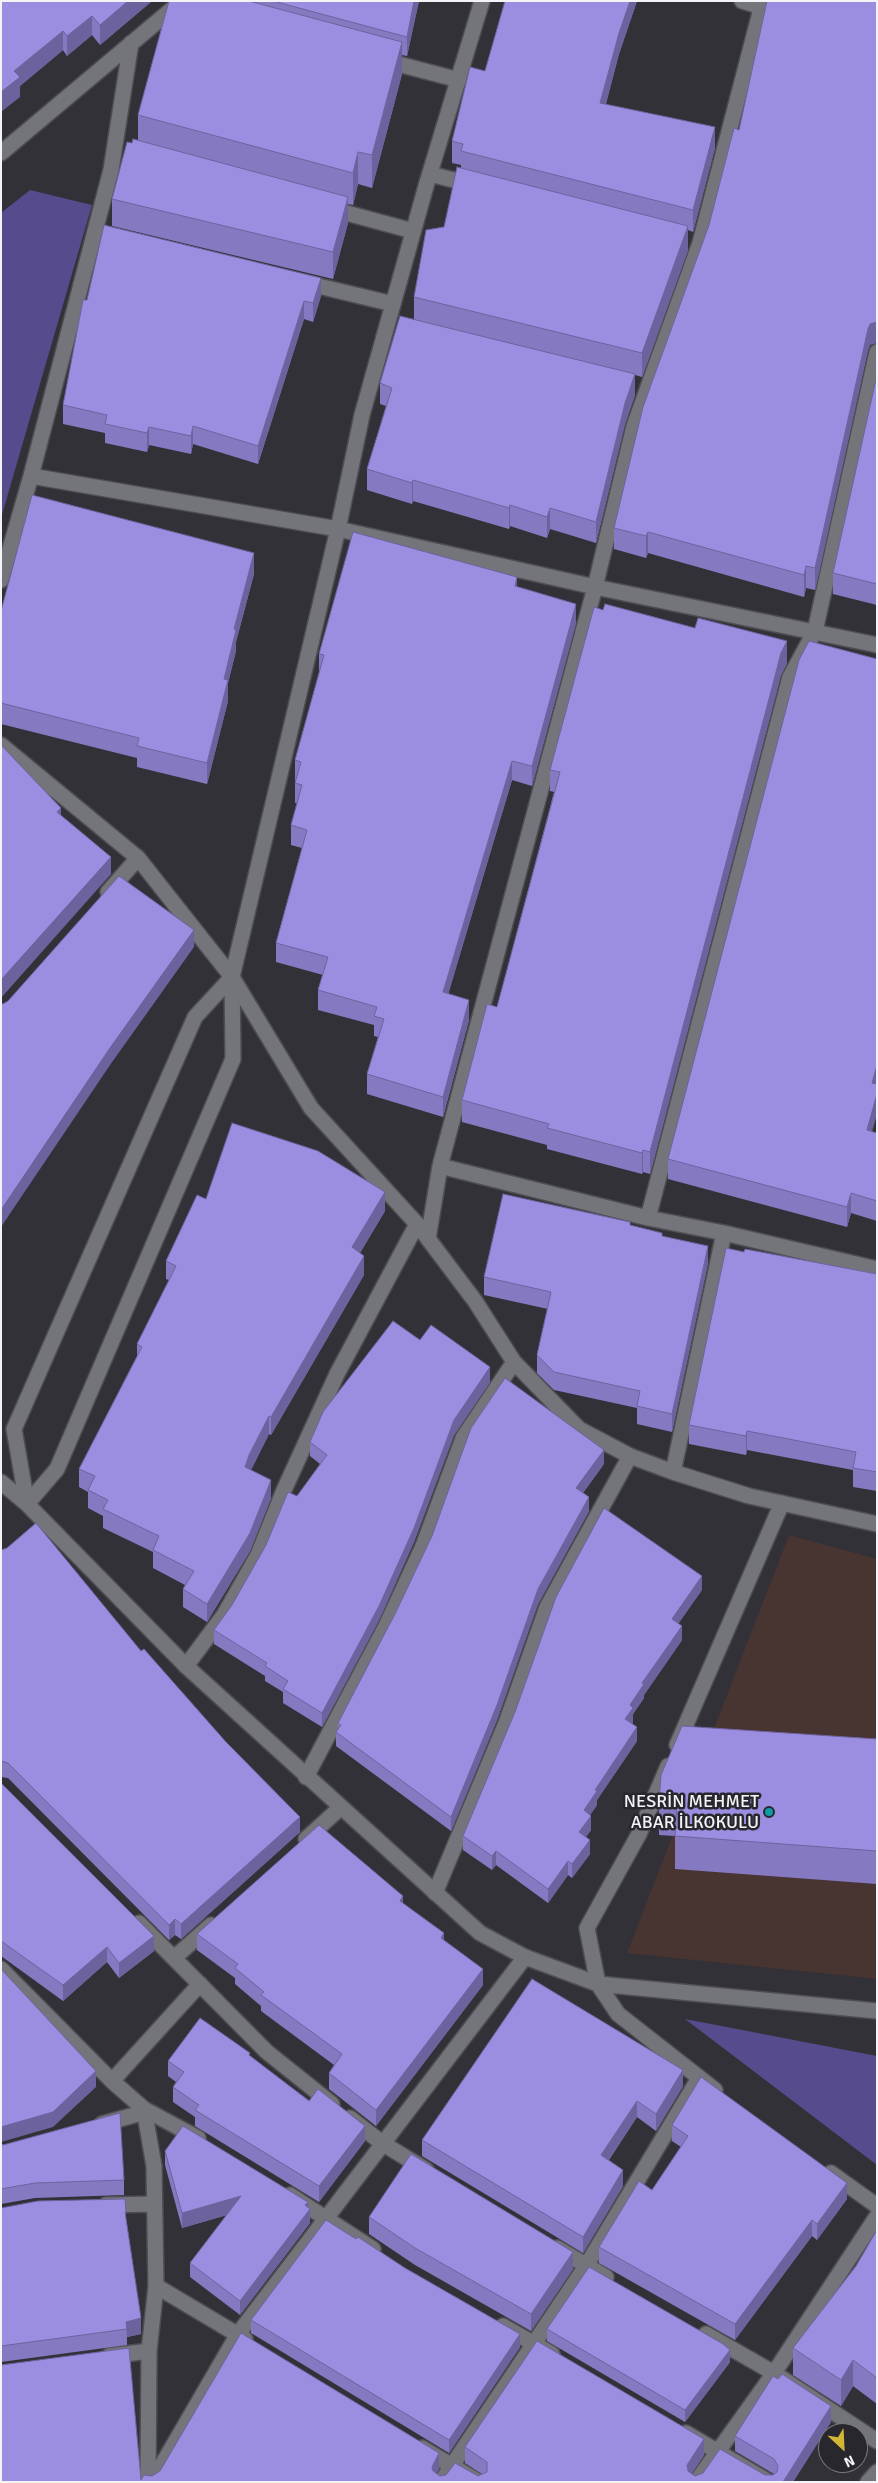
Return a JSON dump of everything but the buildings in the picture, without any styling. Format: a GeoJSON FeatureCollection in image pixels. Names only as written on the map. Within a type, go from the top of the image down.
{"type":"FeatureCollection","features":[{"type":"Feature","properties":{"kind":"street"},"geometry":{"type":"LineString","coordinates":[[28,1504],[57,1469],[233,1059],[232,977],[338,529],[362,415],[413,231],[482,1]]}},
{"type":"Feature","properties":{"kind":"street"},"geometry":{"type":"LineString","coordinates":[[428,1238],[440,1166],[595,587],[634,426],[700,242],[763,4],[742,1]]}},
{"type":"Feature","properties":{"kind":"street"},"geometry":{"type":"LineString","coordinates":[[1,153],[131,43],[175,3],[196,10]]}},
{"type":"Feature","properties":{"kind":"street"},"geometry":{"type":"LineString","coordinates":[[1,580],[31,476],[111,170],[131,43]]}},
{"type":"Feature","properties":{"kind":"street"},"geometry":{"type":"LineString","coordinates":[[365,55],[459,80]]}},
{"type":"Feature","properties":{"kind":"street"},"geometry":{"type":"LineString","coordinates":[[113,150],[132,155]]}},
{"type":"Feature","properties":{"kind":"street"},"geometry":{"type":"LineString","coordinates":[[430,174],[488,189]]}},
{"type":"Feature","properties":{"kind":"street"},"geometry":{"type":"LineString","coordinates":[[310,203],[413,231]]}},
{"type":"Feature","properties":{"kind":"street"},"geometry":{"type":"LineString","coordinates":[[95,231],[114,235]]}},
{"type":"Feature","properties":{"kind":"street"},"geometry":{"type":"LineString","coordinates":[[681,238],[700,242]]}},
{"type":"Feature","properties":{"kind":"street"},"geometry":{"type":"LineString","coordinates":[[287,278],[393,304]]}},
{"type":"Feature","properties":{"kind":"street"},"geometry":{"type":"LineString","coordinates":[[387,324],[406,329]]}},
{"type":"Feature","properties":{"kind":"street"},"geometry":{"type":"LineString","coordinates":[[648,1218],[790,677],[815,631],[877,352]]}},
{"type":"Feature","properties":{"kind":"street"},"geometry":{"type":"LineString","coordinates":[[628,384],[648,388]]}},
{"type":"Feature","properties":{"kind":"street"},"geometry":{"type":"LineString","coordinates":[[31,476],[338,529],[595,587],[877,645]]}},
{"type":"Feature","properties":{"kind":"street"},"geometry":{"type":"LineString","coordinates":[[2,746],[138,858],[232,977],[311,1108],[417,1224],[475,1301],[514,1362],[578,1429],[630,1456],[673,1472],[749,1496],[877,1524]]}},
{"type":"Feature","properties":{"kind":"street"},"geometry":{"type":"LineString","coordinates":[[100,901],[138,858]]}},
{"type":"Feature","properties":{"kind":"street"},"geometry":{"type":"LineString","coordinates":[[28,1504],[14,1429],[195,1017],[232,977]]}},
{"type":"Feature","properties":{"kind":"street"},"geometry":{"type":"LineString","coordinates":[[440,1166],[648,1218],[724,1233],[877,1269]]}},
{"type":"Feature","properties":{"kind":"street"},"geometry":{"type":"LineString","coordinates":[[186,1666],[224,1615],[258,1555],[284,1490],[337,1374],[417,1224]]}},
{"type":"Feature","properties":{"kind":"street"},"geometry":{"type":"LineString","coordinates":[[673,1472],[724,1233]]}},
{"type":"Feature","properties":{"kind":"street"},"geometry":{"type":"LineString","coordinates":[[306,1777],[387,1624],[423,1546],[463,1438],[514,1362]]}},
{"type":"Feature","properties":{"kind":"street"},"geometry":{"type":"LineString","coordinates":[[435,1893],[506,1723],[547,1607],[630,1456]]}},
{"type":"Feature","properties":{"kind":"street"},"geometry":{"type":"LineString","coordinates":[[1,1482],[28,1504],[186,1666],[340,1808],[480,1933],[525,1957],[598,1984],[877,2011]]}},
{"type":"Feature","properties":{"kind":"street"},"geometry":{"type":"LineString","coordinates":[[724,2096],[618,2014],[598,1984],[586,1928],[638,1834],[782,1503]]}},
{"type":"Feature","properties":{"kind":"street"},"geometry":{"type":"LineString","coordinates":[[29,1532],[43,1520]]}},
{"type":"Feature","properties":{"kind":"street"},"geometry":{"type":"LineString","coordinates":[[298,1847],[340,1808]]}},
{"type":"Feature","properties":{"kind":"street"},"geometry":{"type":"LineString","coordinates":[[126,1910],[267,2052],[382,2143],[442,2179]]}},
{"type":"Feature","properties":{"kind":"street"},"geometry":{"type":"LineString","coordinates":[[174,1958],[225,1912]]}},
{"type":"Feature","properties":{"kind":"street"},"geometry":{"type":"LineString","coordinates":[[152,2482],[238,2334],[525,1957]]}},
{"type":"Feature","properties":{"kind":"street"},"geometry":{"type":"LineString","coordinates":[[1,1970],[112,2081],[144,2110],[213,2146]]}},
{"type":"Feature","properties":{"kind":"street"},"geometry":{"type":"LineString","coordinates":[[112,2081],[200,1984]]}},
{"type":"Feature","properties":{"kind":"street"},"geometry":{"type":"LineString","coordinates":[[441,2482],[586,2266],[699,2078]]}},
{"type":"Feature","properties":{"kind":"street"},"geometry":{"type":"LineString","coordinates":[[87,2127],[144,2110]]}},
{"type":"Feature","properties":{"kind":"street"},"geometry":{"type":"LineString","coordinates":[[144,2110],[154,2166],[156,2286],[149,2351],[148,2482]]}},
{"type":"Feature","properties":{"kind":"street"},"geometry":{"type":"LineString","coordinates":[[820,2165],[877,2206]]}},
{"type":"Feature","properties":{"kind":"street"},"geometry":{"type":"LineString","coordinates":[[278,2187],[387,2258]]}},
{"type":"Feature","properties":{"kind":"street"},"geometry":{"type":"LineString","coordinates":[[96,2205],[154,2204]]}},
{"type":"Feature","properties":{"kind":"street"},"geometry":{"type":"LineString","coordinates":[[696,2482],[774,2373],[877,2216]]}},
{"type":"Feature","properties":{"kind":"street"},"geometry":{"type":"LineString","coordinates":[[544,2240],[620,2285]]}},
{"type":"Feature","properties":{"kind":"street"},"geometry":{"type":"LineString","coordinates":[[156,2286],[254,2344]]}},
{"type":"Feature","properties":{"kind":"street"},"geometry":{"type":"LineString","coordinates":[[493,2320],[568,2363]]}},
{"type":"Feature","properties":{"kind":"street"},"geometry":{"type":"LineString","coordinates":[[697,2329],[774,2373],[877,2441]]}},
{"type":"Feature","properties":{"kind":"street"},"geometry":{"type":"LineString","coordinates":[[90,2359],[149,2351]]}},
{"type":"Feature","properties":{"kind":"street"},"geometry":{"type":"LineString","coordinates":[[676,2427],[769,2482]]}},
{"type":"Feature","properties":{"kind":"street"},"geometry":{"type":"LineString","coordinates":[[411,2441],[479,2482]]}},
{"type":"Feature","properties":{"kind":"street"},"geometry":{"type":"LineString","coordinates":[[868,2482],[877,2472]]}},
{"type":"Feature","properties":{"kind":"shaded area"},"geometry":{"type":"Polygon","coordinates":[[[30,190],[92,205],[1,518],[1,213],[30,190]]]}},
{"type":"Feature","properties":{"kind":"shaded area"},"geometry":{"type":"Polygon","coordinates":[[[789,1535],[877,1559],[877,1979],[627,1953],[789,1535]]]}},
{"type":"Feature","properties":{"kind":"shaded area"},"geometry":{"type":"Polygon","coordinates":[[[685,2019],[877,2056],[877,2165],[685,2019]]]}},
{"type":"Feature","properties":{"kind":"place","name":"NESRİN MEHMET ABAR İLKOKULU"},"geometry":{"type":"Point","coordinates":[769,1812]}}]}
